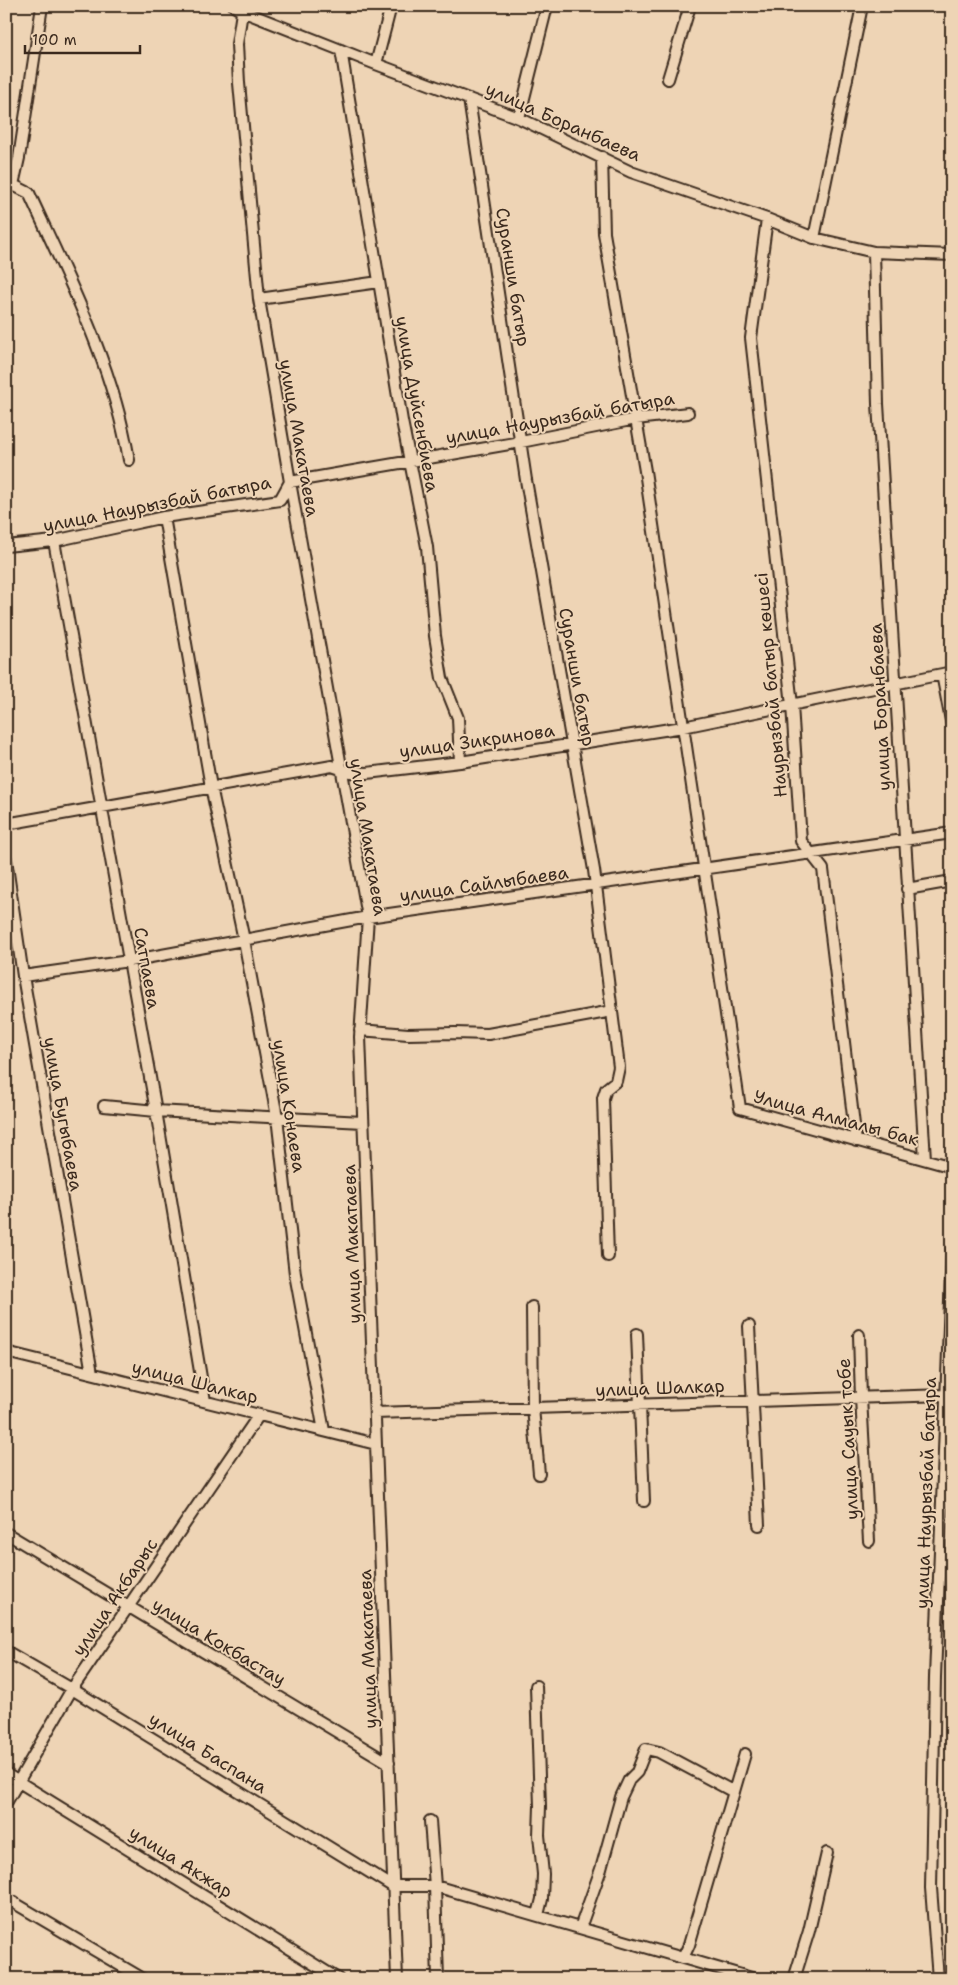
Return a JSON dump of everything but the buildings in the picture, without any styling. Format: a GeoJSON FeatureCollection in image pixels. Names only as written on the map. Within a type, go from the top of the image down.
{"type":"FeatureCollection","features":[{"type":"Feature","properties":{"kind":"street"},"geometry":{"type":"LineString","coordinates":[[42,6],[19,158],[10,187],[29,193],[92,330],[123,423],[129,460]]}},
{"type":"Feature","properties":{"kind":"street"},"geometry":{"type":"LineString","coordinates":[[376,64],[391,6]]}},
{"type":"Feature","properties":{"kind":"street"},"geometry":{"type":"LineString","coordinates":[[519,118],[547,6]]}},
{"type":"Feature","properties":{"kind":"street"},"geometry":{"type":"LineString","coordinates":[[668,79],[690,6]]}},
{"type":"Feature","properties":{"kind":"street"},"geometry":{"type":"LineString","coordinates":[[814,238],[862,6]]}},
{"type":"Feature","properties":{"kind":"street","name":"улица Боранбаева"},"geometry":{"type":"LineString","coordinates":[[239,8],[376,64],[519,118],[631,172],[767,218],[814,238],[874,252],[952,256]]}},
{"type":"Feature","properties":{"kind":"street","name":"улица Макатаева"},"geometry":{"type":"LineString","coordinates":[[239,8],[237,44],[239,83],[259,298],[368,916],[360,1030],[397,1979]]}},
{"type":"Feature","properties":{"kind":"street","name":"улица Дуйсенбиева"},"geometry":{"type":"LineString","coordinates":[[341,50],[379,282],[427,547],[435,636],[442,678],[458,718],[460,762]]}},
{"type":"Feature","properties":{"kind":"street","name":"Суранши батыр"},"geometry":{"type":"LineString","coordinates":[[470,99],[521,442],[596,885],[612,1011],[618,1074],[616,1081],[606,1089],[602,1098],[608,1256]]}},
{"type":"Feature","properties":{"kind":"street"},"geometry":{"type":"LineString","coordinates":[[602,157],[604,233],[636,419],[704,867]]}},
{"type":"Feature","properties":{"kind":"street","name":"Наурызбай батыр көшесі"},"geometry":{"type":"LineString","coordinates":[[767,218],[751,338],[792,705],[801,841],[823,870],[856,1141]]}},
{"type":"Feature","properties":{"kind":"street","name":"улица Боранбаева"},"geometry":{"type":"LineString","coordinates":[[874,252],[878,404],[925,1159]]}},
{"type":"Feature","properties":{"kind":"street"},"geometry":{"type":"LineString","coordinates":[[259,298],[379,282]]}},
{"type":"Feature","properties":{"kind":"street","name":"улица Наурызбай батыра"},"geometry":{"type":"LineString","coordinates":[[6,546],[54,541],[164,517],[280,500],[290,482],[521,442],[636,419],[688,413]]}},
{"type":"Feature","properties":{"kind":"street","name":"улица Конаева"},"geometry":{"type":"LineString","coordinates":[[164,517],[211,788],[244,940],[277,1117],[295,1274],[324,1431]]}},
{"type":"Feature","properties":{"kind":"street","name":"Сатпаева"},"geometry":{"type":"LineString","coordinates":[[54,541],[206,1401]]}},
{"type":"Feature","properties":{"kind":"street"},"geometry":{"type":"LineString","coordinates":[[947,673],[952,726]]}},
{"type":"Feature","properties":{"kind":"street","name":"улица Зикринова"},"geometry":{"type":"LineString","coordinates":[[6,824],[332,766],[367,773],[460,762],[683,727],[947,673]]}},
{"type":"Feature","properties":{"kind":"street","name":"улица Сайлыбаева"},"geometry":{"type":"LineString","coordinates":[[23,976],[129,961],[368,916],[952,833]]}},
{"type":"Feature","properties":{"kind":"street","name":"улица Бугыбаева"},"geometry":{"type":"LineString","coordinates":[[6,859],[23,976],[92,1373]]}},
{"type":"Feature","properties":{"kind":"street","name":"Улица Алмалы бак"},"geometry":{"type":"LineString","coordinates":[[704,867],[740,1108],[952,1166]]}},
{"type":"Feature","properties":{"kind":"street"},"geometry":{"type":"LineString","coordinates":[[907,889],[952,881]]}},
{"type":"Feature","properties":{"kind":"street"},"geometry":{"type":"LineString","coordinates":[[360,1030],[408,1034],[488,1034],[612,1011]]}},
{"type":"Feature","properties":{"kind":"street"},"geometry":{"type":"LineString","coordinates":[[104,1106],[363,1122]]}},
{"type":"Feature","properties":{"kind":"street","name":"улица Наурызбай батыра"},"geometry":{"type":"LineString","coordinates":[[938,1979],[931,1888],[935,1677],[949,1396],[952,1250]]}},
{"type":"Feature","properties":{"kind":"street"},"geometry":{"type":"LineString","coordinates":[[532,1307],[533,1408],[539,1474]]}},
{"type":"Feature","properties":{"kind":"street"},"geometry":{"type":"LineString","coordinates":[[749,1326],[759,1525]]}},
{"type":"Feature","properties":{"kind":"street"},"geometry":{"type":"LineString","coordinates":[[636,1334],[644,1501]]}},
{"type":"Feature","properties":{"kind":"street","name":"улица Сауык тобе"},"geometry":{"type":"LineString","coordinates":[[859,1335],[860,1398],[869,1541]]}},
{"type":"Feature","properties":{"kind":"street","name":"улица Шалкар"},"geometry":{"type":"LineString","coordinates":[[6,1352],[376,1444]]}},
{"type":"Feature","properties":{"kind":"street","name":"улица Шалкар"},"geometry":{"type":"LineString","coordinates":[[375,1413],[949,1396]]}},
{"type":"Feature","properties":{"kind":"street","name":"улица Акбарыс"},"geometry":{"type":"LineString","coordinates":[[6,1802],[72,1689],[258,1415]]}},
{"type":"Feature","properties":{"kind":"street","name":"улица Кокбастау"},"geometry":{"type":"LineString","coordinates":[[6,1533],[390,1763]]}},
{"type":"Feature","properties":{"kind":"street","name":"улица Баспана"},"geometry":{"type":"LineString","coordinates":[[6,1651],[72,1689],[392,1886]]}},
{"type":"Feature","properties":{"kind":"street"},"geometry":{"type":"LineString","coordinates":[[536,1686],[540,1806],[539,1835],[543,1874],[542,1899],[538,1915]]}},
{"type":"Feature","properties":{"kind":"street"},"geometry":{"type":"LineString","coordinates":[[580,1928],[601,1869],[621,1797],[629,1780],[637,1772],[646,1749],[659,1752],[734,1792]]}},
{"type":"Feature","properties":{"kind":"street"},"geometry":{"type":"LineString","coordinates":[[683,1958],[689,1945],[746,1754]]}},
{"type":"Feature","properties":{"kind":"street","name":"улица Акжар"},"geometry":{"type":"LineString","coordinates":[[6,1774],[338,1979]]}},
{"type":"Feature","properties":{"kind":"street"},"geometry":{"type":"LineString","coordinates":[[430,1821],[438,1979]]}},
{"type":"Feature","properties":{"kind":"street"},"geometry":{"type":"LineString","coordinates":[[794,1979],[809,1931],[827,1853]]}},
{"type":"Feature","properties":{"kind":"street"},"geometry":{"type":"LineString","coordinates":[[392,1886],[434,1886],[755,1979]]}},
{"type":"Feature","properties":{"kind":"street"},"geometry":{"type":"LineString","coordinates":[[6,1898],[140,1977]]}}]}
